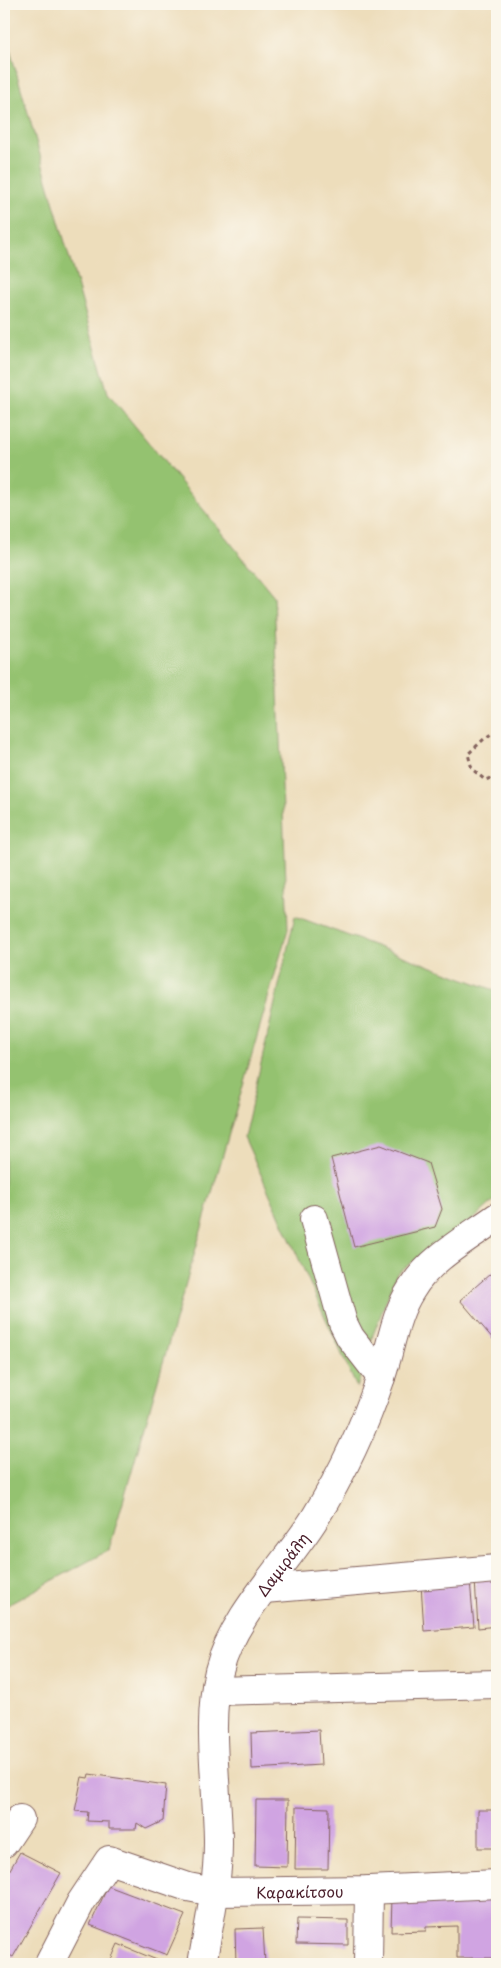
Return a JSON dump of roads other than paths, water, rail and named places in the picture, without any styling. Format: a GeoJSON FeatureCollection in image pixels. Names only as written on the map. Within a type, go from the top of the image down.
{"type":"FeatureCollection","features":[{"type":"Feature","properties":{"kind":"street","name":"Δαμιράλη"},"geometry":{"type":"LineString","coordinates":[[202,1964],[214,1892],[218,1842],[214,1734],[216,1690],[226,1650],[248,1612],[306,1530],[333,1487],[368,1412],[381,1377],[396,1318],[411,1288],[434,1264],[497,1217]]}},
{"type":"Feature","properties":{"kind":"street"},"geometry":{"type":"LineString","coordinates":[[314,1220],[343,1323],[350,1337],[381,1377]]}},
{"type":"Feature","properties":{"kind":"street"},"geometry":{"type":"LineString","coordinates":[[264,1589],[497,1569]]}},
{"type":"Feature","properties":{"kind":"street"},"geometry":{"type":"LineString","coordinates":[[216,1690],[497,1684]]}},
{"type":"Feature","properties":{"kind":"street"},"geometry":{"type":"LineString","coordinates":[[4,1843],[20,1818]]}},
{"type":"Feature","properties":{"kind":"street","name":"Καρακίτσου"},"geometry":{"type":"LineString","coordinates":[[49,1964],[85,1895],[108,1860],[188,1886],[214,1892],[369,1890],[497,1884]]}},
{"type":"Feature","properties":{"kind":"street"},"geometry":{"type":"LineString","coordinates":[[368,1964],[369,1890]]}}]}
